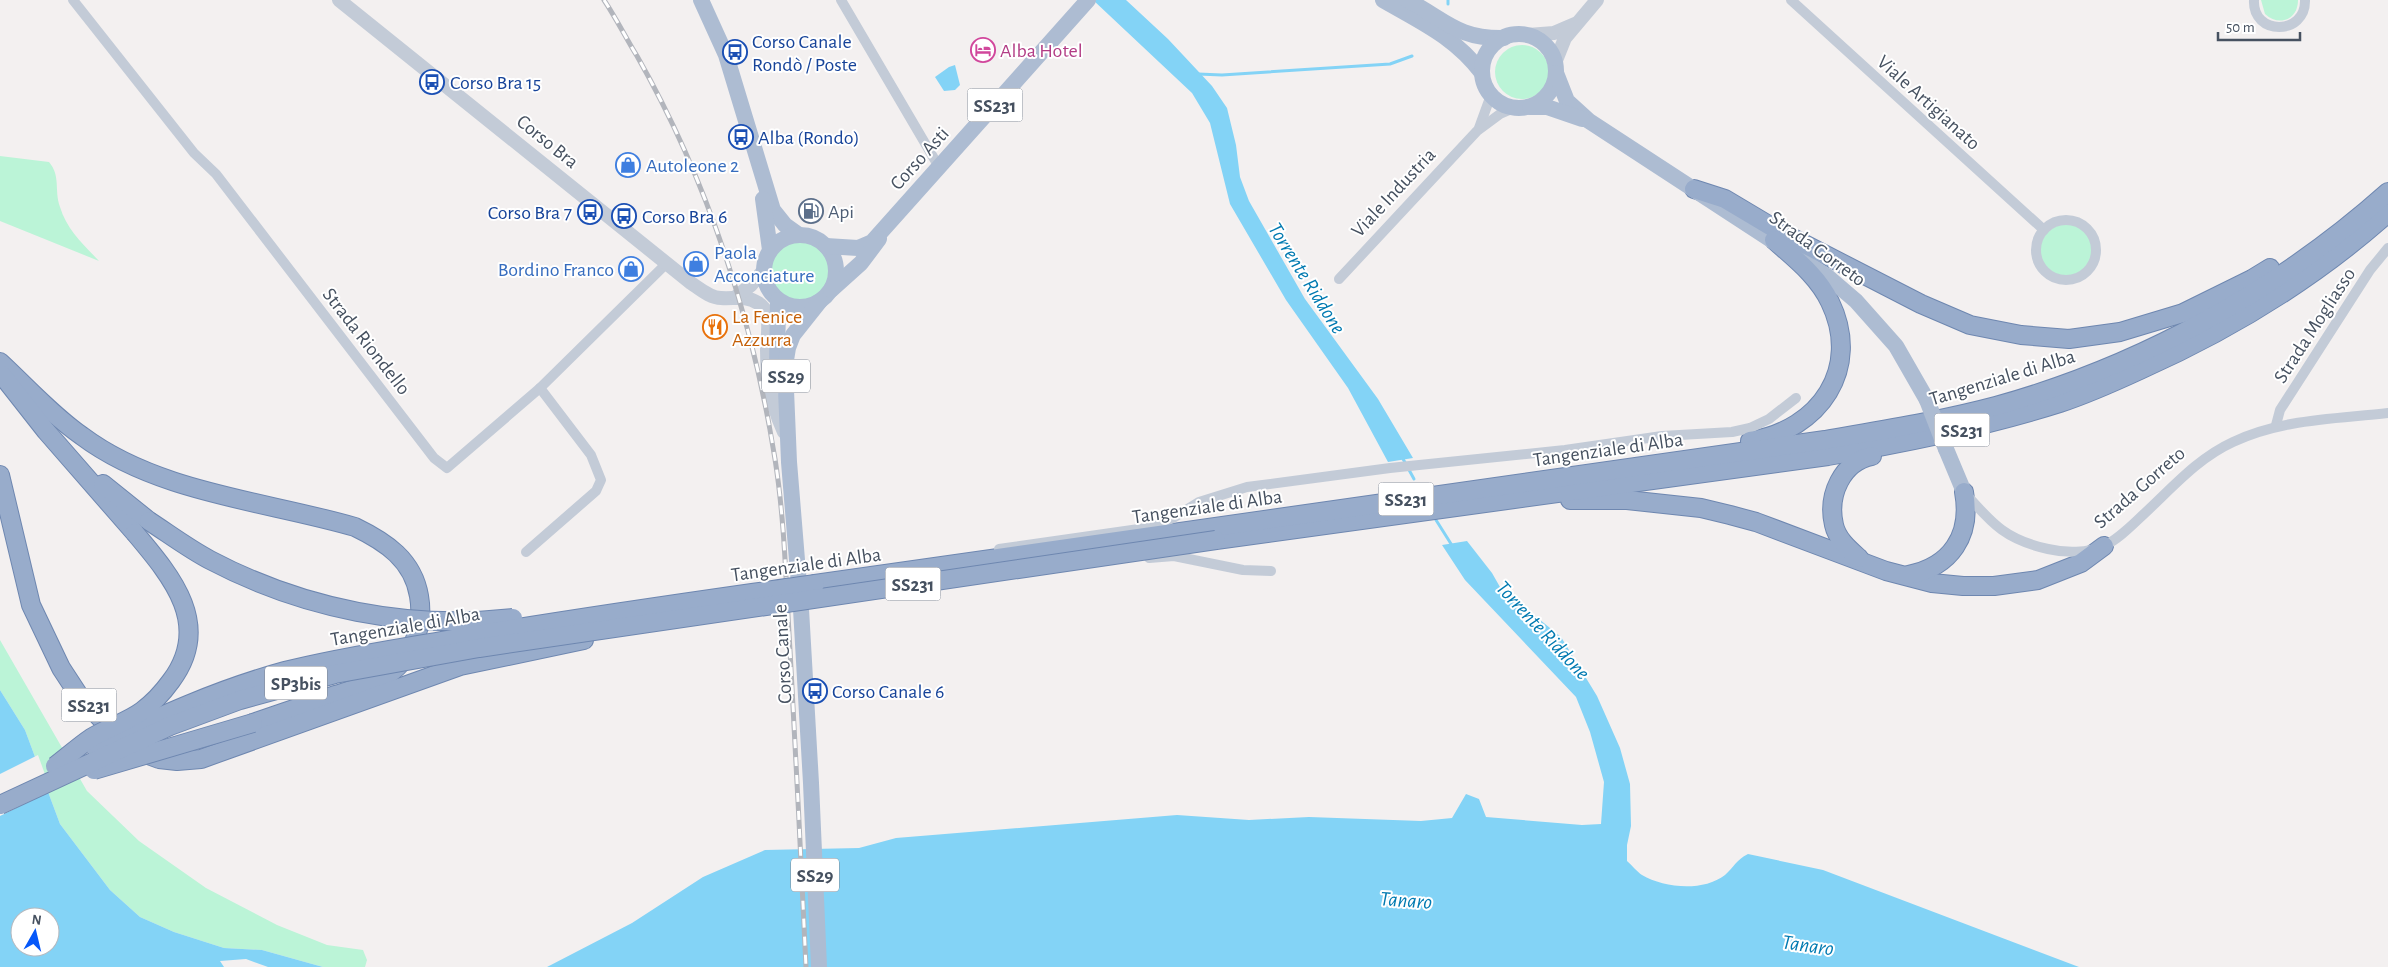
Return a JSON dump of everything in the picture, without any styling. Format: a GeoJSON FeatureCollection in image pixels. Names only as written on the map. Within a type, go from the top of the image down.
{"type":"FeatureCollection","features":[{"type":"Feature","properties":{"kind":"highway"},"geometry":{"type":"LineString","coordinates":[[1694,189],[1725,199],[1777,230],[1921,304],[1970,325],[2021,335],[2069,339],[2120,332],[2183,313],[2252,279],[2310,242],[2355,209],[2388,190]]}},
{"type":"Feature","properties":{"kind":"highway","name":"Tangenziale di Alba"},"geometry":{"type":"LineString","coordinates":[[0,792],[167,712],[284,672],[332,660],[420,644],[611,621],[1214,533],[1600,472],[1825,440],[1918,424],[1996,406],[2056,387],[2148,349],[2237,303],[2310,255],[2388,190]]}},
{"type":"Feature","properties":{"kind":"highway","name":"Tangenziale di Alba"},"geometry":{"type":"LineString","coordinates":[[1214,533],[1484,502],[1828,456],[1921,440],[2061,403],[2103,387],[2202,341],[2242,319],[2323,266],[2388,213]]}},
{"type":"Feature","properties":{"kind":"highway"},"geometry":{"type":"LineString","coordinates":[[1600,472],[1696,449],[1764,439],[1797,424],[1809,415],[1825,398],[1834,383],[1841,363],[1841,343],[1837,319],[1829,300],[1816,281],[1804,266],[1774,240]]}},
{"type":"Feature","properties":{"kind":"highway"},"geometry":{"type":"LineString","coordinates":[[0,362],[82,437],[143,471],[178,482],[355,527],[378,538],[395,550],[408,566],[418,587],[421,608],[414,646],[400,663],[377,681],[253,723],[31,789]]}},
{"type":"Feature","properties":{"kind":"highway","name":"SS231"},"geometry":{"type":"LineString","coordinates":[[0,373],[46,431],[114,494],[149,521],[209,560],[245,577],[306,600],[350,611],[403,620],[443,622],[495,620],[584,609],[611,621],[588,639],[460,666],[201,759],[177,761],[159,759],[135,750],[103,722],[78,694],[61,668],[45,638],[31,605],[0,475]]}},
{"type":"Feature","properties":{"kind":"highway"},"geometry":{"type":"LineString","coordinates":[[46,431],[164,568],[182,600],[188,617],[190,635],[180,669],[164,691],[142,711],[91,738],[55,766]]}},
{"type":"Feature","properties":{"kind":"highway"},"geometry":{"type":"LineString","coordinates":[[1867,565],[1847,548],[1834,525],[1833,509],[1840,478],[1849,465],[1860,458],[1885,453],[1921,440]]}},
{"type":"Feature","properties":{"kind":"highway"},"geometry":{"type":"LineString","coordinates":[[1907,575],[1932,568],[1952,552],[1960,540],[1964,528],[1966,502],[1964,492]]}},
{"type":"Feature","properties":{"kind":"highway"},"geometry":{"type":"LineString","coordinates":[[1484,502],[1626,500],[1701,508],[1756,522],[1867,565],[1932,583],[1963,586],[1994,586],[2038,580],[2082,563],[2104,546]]}},
{"type":"Feature","properties":{"kind":"highway","name":"Tangenziale di Alba"},"geometry":{"type":"LineString","coordinates":[[0,805],[170,726],[240,700],[288,685],[403,660],[611,621]]}},
{"type":"Feature","properties":{"kind":"main road"},"geometry":{"type":"LineString","coordinates":[[701,0],[726,55],[773,210],[785,225],[799,235]]}},
{"type":"Feature","properties":{"kind":"main road","name":"Corso Asti"},"geometry":{"type":"LineString","coordinates":[[826,246],[858,248],[872,242],[1088,0]]}},
{"type":"Feature","properties":{"kind":"main road"},"geometry":{"type":"LineString","coordinates":[[1383,0],[1444,35],[1460,47],[1482,73],[1491,95],[1505,106],[1522,107],[1540,102],[1548,94],[1554,84],[1556,68],[1546,45],[1528,36],[1516,35],[1504,38],[1485,38],[1461,32],[1407,0]]}},
{"type":"Feature","properties":{"kind":"main road"},"geometry":{"type":"LineString","coordinates":[[1482,73],[1488,52],[1504,38]]}},
{"type":"Feature","properties":{"kind":"main road","name":"Strada Gorreto"},"geometry":{"type":"LineString","coordinates":[[1556,68],[1567,101],[1589,121],[1828,276],[1856,301],[1896,346],[1927,400],[1964,492]]}},
{"type":"Feature","properties":{"kind":"main road","name":"Strada Gorreto"},"geometry":{"type":"LineString","coordinates":[[1522,107],[1548,107],[1589,121]]}},
{"type":"Feature","properties":{"kind":"main road"},"geometry":{"type":"LineString","coordinates":[[758,160],[770,250]]}},
{"type":"Feature","properties":{"kind":"main road","name":"Corso Asti"},"geometry":{"type":"LineString","coordinates":[[825,296],[861,263],[902,209]]}},
{"type":"Feature","properties":{"kind":"main road"},"geometry":{"type":"LineString","coordinates":[[825,296],[803,307],[794,307],[778,300],[767,287],[763,271],[765,260],[770,250],[783,239],[799,235],[815,238],[826,246]]}},
{"type":"Feature","properties":{"kind":"main road","name":"SS29"},"geometry":{"type":"LineString","coordinates":[[825,296],[834,282],[836,267],[833,256],[826,246]]}},
{"type":"Feature","properties":{"kind":"main road","name":"Corso Canale"},"geometry":{"type":"LineString","coordinates":[[819,967],[811,783],[799,578],[789,462],[785,366],[788,348],[793,335],[825,296]]}},
{"type":"Feature","properties":{"kind":"main road","name":"Corso Canale"},"geometry":{"type":"LineString","coordinates":[[778,300],[777,367],[789,462]]}},
{"type":"Feature","properties":{"kind":"street","name":"Strada Riondello"},"geometry":{"type":"LineString","coordinates":[[72,0],[194,153],[216,174],[434,458],[447,468],[540,388],[666,264]]}},
{"type":"Feature","properties":{"kind":"street","name":"Corso Bra"},"geometry":{"type":"LineString","coordinates":[[339,0],[690,283],[713,296],[722,298],[737,296],[758,303],[767,314],[769,385],[773,405],[784,432]]}},
{"type":"Feature","properties":{"kind":"street"},"geometry":{"type":"LineString","coordinates":[[842,0],[939,167]]}},
{"type":"Feature","properties":{"kind":"street"},"geometry":{"type":"LineString","coordinates":[[1556,68],[1564,38],[1575,23],[1597,0]]}},
{"type":"Feature","properties":{"kind":"street","name":"Viale Artigianato"},"geometry":{"type":"LineString","coordinates":[[1791,0],[2044,230]]}},
{"type":"Feature","properties":{"kind":"street"},"geometry":{"type":"LineString","coordinates":[[2254,0],[2260,19],[2266,24],[2282,28],[2298,21],[2303,14],[2305,0]]}},
{"type":"Feature","properties":{"kind":"street"},"geometry":{"type":"LineString","coordinates":[[1528,36],[1554,33],[1575,23]]}},
{"type":"Feature","properties":{"kind":"street","name":"Viale Industria"},"geometry":{"type":"LineString","coordinates":[[1477,131],[1484,118],[1491,95]]}},
{"type":"Feature","properties":{"kind":"street","name":"Viale Industria"},"geometry":{"type":"LineString","coordinates":[[1339,280],[1477,131],[1500,114],[1522,107]]}},
{"type":"Feature","properties":{"kind":"street"},"geometry":{"type":"LineString","coordinates":[[2071,221],[2088,230],[2094,238],[2095,257],[2085,274],[2076,279],[2066,280],[2048,274],[2041,267],[2036,248],[2044,230],[2051,224],[2071,221]]}},
{"type":"Feature","properties":{"kind":"street","name":"Strada Mogliasso"},"geometry":{"type":"LineString","coordinates":[[2276,425],[2280,410],[2370,270],[2388,248]]}},
{"type":"Feature","properties":{"kind":"street"},"geometry":{"type":"LineString","coordinates":[[737,296],[751,286],[763,271]]}},
{"type":"Feature","properties":{"kind":"street"},"geometry":{"type":"LineString","coordinates":[[526,552],[596,490],[601,480],[591,455],[540,388]]}},
{"type":"Feature","properties":{"kind":"street"},"geometry":{"type":"LineString","coordinates":[[799,578],[1153,527],[1200,502],[1224,492],[1247,487],[1390,468],[1565,450],[1662,436],[1732,432],[1750,428],[1769,419],[1796,398]]}},
{"type":"Feature","properties":{"kind":"street","name":"Strada Gorreto"},"geometry":{"type":"LineString","coordinates":[[1964,492],[2001,531],[2026,545],[2055,551],[2076,552],[2104,546],[2130,528],[2198,463],[2233,442],[2276,425],[2388,413]]}},
{"type":"Feature","properties":{"kind":"street"},"geometry":{"type":"LineString","coordinates":[[801,609],[1165,557],[1198,560],[1243,570],[1271,571]]}},
{"type":"Feature","properties":{"kind":"green space"},"geometry":{"type":"Polygon","coordinates":[[[2261,0],[2298,0],[2295,12],[2291,17],[2282,21],[2270,18],[2265,14],[2261,0]]]}},
{"type":"Feature","properties":{"kind":"green space"},"geometry":{"type":"Polygon","coordinates":[[[1522,45],[1532,47],[1541,53],[1547,62],[1549,72],[1547,82],[1541,91],[1532,97],[1522,99],[1512,97],[1503,91],[1497,82],[1495,72],[1497,62],[1503,53],[1512,47],[1522,45]]]}},
{"type":"Feature","properties":{"kind":"green space"},"geometry":{"type":"Polygon","coordinates":[[[0,156],[49,162],[55,173],[58,201],[67,223],[99,261],[0,221],[0,156]]]}},
{"type":"Feature","properties":{"kind":"green space"},"geometry":{"type":"Polygon","coordinates":[[[2067,224],[2077,226],[2086,232],[2092,241],[2094,251],[2092,261],[2086,270],[2077,276],[2067,278],[2057,276],[2048,270],[2042,261],[2040,251],[2042,241],[2048,232],[2057,226],[2067,224]]]}},
{"type":"Feature","properties":{"kind":"green space"},"geometry":{"type":"Polygon","coordinates":[[[800,241],[817,246],[825,254],[830,271],[825,288],[817,296],[800,301],[783,296],[775,288],[770,271],[775,254],[783,246],[800,241]]]}},
{"type":"Feature","properties":{"kind":"green space"},"geometry":{"type":"Polygon","coordinates":[[[0,640],[87,791],[139,841],[206,888],[277,925],[327,945],[363,950],[367,960],[365,967],[323,967],[262,950],[224,948],[174,932],[140,917],[110,890],[60,824],[25,730],[0,690],[0,640]]]}},
{"type":"Feature","properties":{"kind":"water"},"geometry":{"type":"Polygon","coordinates":[[[1093,0],[1126,0],[1168,39],[1212,86],[1227,108],[1236,145],[1240,177],[1249,201],[1305,299],[1378,399],[1413,458],[1388,462],[1348,388],[1286,300],[1230,204],[1210,123],[1192,93],[1093,0]]]}},
{"type":"Feature","properties":{"kind":"water"},"geometry":{"type":"Polygon","coordinates":[[[955,65],[960,85],[955,90],[944,91],[935,77],[955,65]]]}},
{"type":"Feature","properties":{"kind":"water","name":"Tanaro"},"geometry":{"type":"Polygon","coordinates":[[[1467,541],[1492,573],[1504,594],[1528,610],[1561,637],[1597,696],[1620,748],[1630,784],[1631,826],[1627,845],[1627,861],[1640,874],[1661,883],[1672,885],[1695,886],[1706,884],[1725,875],[1738,861],[1748,854],[1823,870],[2079,967],[547,967],[632,923],[703,877],[765,850],[859,848],[896,838],[1177,815],[1249,820],[1309,817],[1421,821],[1452,818],[1466,794],[1479,799],[1486,817],[1582,825],[1601,824],[1604,782],[1590,732],[1576,697],[1465,580],[1442,545],[1467,541]]]}},
{"type":"Feature","properties":{"kind":"water"},"geometry":{"type":"Polygon","coordinates":[[[0,690],[25,730],[60,824],[110,890],[140,917],[174,932],[224,948],[262,950],[323,967],[268,967],[246,959],[220,961],[224,967],[0,967],[0,690]]]}},
{"type":"Feature","properties":{"kind":"pier"},"geometry":{"type":"Polygon","coordinates":[[[38,755],[51,791],[0,816],[0,774],[38,755]]]}},
{"type":"Feature","properties":{"kind":"waterway"},"geometry":{"type":"LineString","coordinates":[[1198,74],[1222,75],[1390,64],[1412,56]]}},
{"type":"Feature","properties":{"kind":"waterway","name":"Torrente Riddone"},"geometry":{"type":"LineString","coordinates":[[1402,457],[1414,479]]}},
{"type":"Feature","properties":{"kind":"waterway","name":"Torrente Riddone"},"geometry":{"type":"LineString","coordinates":[[1436,520],[1453,547]]}},
{"type":"Feature","properties":{"kind":"railway"},"geometry":{"type":"LineString","coordinates":[[604,0],[662,103],[706,201],[740,303],[766,407],[775,459],[783,531],[806,967]]}},
{"type":"Feature","properties":{"kind":"place","name":"Alba Hotel"},"geometry":{"type":"Point","coordinates":[983,50]}},
{"type":"Feature","properties":{"kind":"place","name":"Corso Canale Rondò / Poste"},"geometry":{"type":"Point","coordinates":[735,52]}},
{"type":"Feature","properties":{"kind":"place","name":"Corso Bra 15"},"geometry":{"type":"Point","coordinates":[432,82]}},
{"type":"Feature","properties":{"kind":"place","name":"Alba (Rondo)"},"geometry":{"type":"Point","coordinates":[741,137]}},
{"type":"Feature","properties":{"kind":"place","name":"Autoleone 2"},"geometry":{"type":"Point","coordinates":[628,165]}},
{"type":"Feature","properties":{"kind":"place","name":"Api"},"geometry":{"type":"Point","coordinates":[811,211]}},
{"type":"Feature","properties":{"kind":"place","name":"Corso Bra 7"},"geometry":{"type":"Point","coordinates":[590,212]}},
{"type":"Feature","properties":{"kind":"place","name":"Corso Bra 6"},"geometry":{"type":"Point","coordinates":[624,216]}},
{"type":"Feature","properties":{"kind":"place","name":"Paola Acconciature"},"geometry":{"type":"Point","coordinates":[696,264]}},
{"type":"Feature","properties":{"kind":"place","name":"Bordino Franco"},"geometry":{"type":"Point","coordinates":[631,269]}},
{"type":"Feature","properties":{"kind":"place","name":"La Fenice Azzurra"},"geometry":{"type":"Point","coordinates":[715,327]}},
{"type":"Feature","properties":{"kind":"place","name":"Corso Canale 6"},"geometry":{"type":"Point","coordinates":[815,691]}}]}
